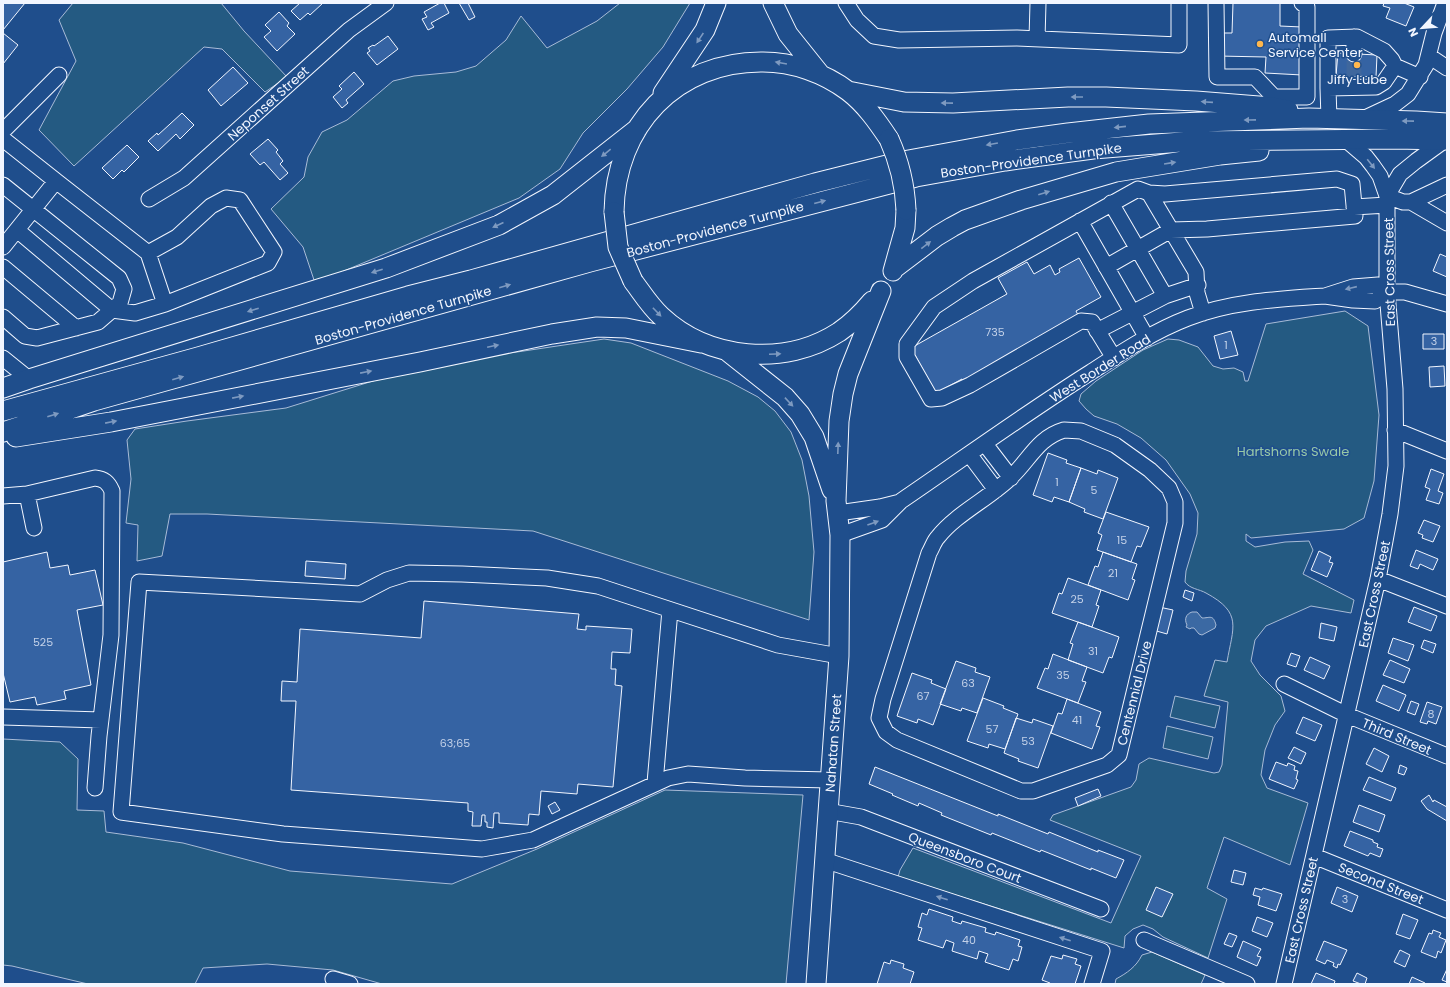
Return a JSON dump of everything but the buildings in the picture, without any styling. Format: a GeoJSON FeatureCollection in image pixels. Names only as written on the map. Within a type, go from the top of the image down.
{"type":"FeatureCollection","features":[{"type":"Feature","properties":{"kind":"main road"},"geometry":{"type":"LineString","coordinates":[[653,107],[670,92],[695,76],[719,67],[737,63],[775,62],[797,66],[820,74],[848,91],[865,106],[878,122],[895,152],[906,197],[906,210],[905,228],[895,268],[881,291],[860,315],[840,332],[803,348],[782,353],[753,355],[726,351],[701,342],[681,332],[661,316],[648,302],[633,281],[618,247],[614,197],[618,173],[624,153],[636,129],[653,107],[705,30],[716,3]]}},
{"type":"Feature","properties":{"kind":"main road"},"geometry":{"type":"LineString","coordinates":[[774,3],[788,34],[820,74]]}},
{"type":"Feature","properties":{"kind":"main road"},"geometry":{"type":"LineString","coordinates":[[848,91],[904,102],[953,103],[1068,97],[1273,102],[1329,119]]}},
{"type":"Feature","properties":{"kind":"main road","name":"Boston-Providence Turnpike"},"geometry":{"type":"LineString","coordinates":[[3,411],[198,357],[408,296],[478,278],[815,183],[903,161],[1017,140],[1068,133],[1149,124],[1205,121],[1329,119],[1361,120],[1446,135]]}},
{"type":"Feature","properties":{"kind":"main road"},"geometry":{"type":"LineString","coordinates":[[3,388],[386,268],[499,225],[553,195],[636,129]]}},
{"type":"Feature","properties":{"kind":"main road","name":"Boston-Providence Turnpike"},"geometry":{"type":"LineString","coordinates":[[3,432],[94,402],[590,262],[916,178],[1005,161],[1094,149],[1194,141],[1345,139],[1446,135]]}},
{"type":"Feature","properties":{"kind":"main road"},"geometry":{"type":"LineString","coordinates":[[895,268],[937,236],[965,220],[1021,200],[1109,174],[1220,155],[1345,139]]}},
{"type":"Feature","properties":{"kind":"main road","name":"Nahatan Street"},"geometry":{"type":"LineString","coordinates":[[816,984],[839,656],[840,535],[837,507],[839,421],[848,374],[881,291]]}},
{"type":"Feature","properties":{"kind":"main road"},"geometry":{"type":"LineString","coordinates":[[3,440],[111,422],[420,362],[552,334],[597,327],[626,328],[701,342]]}},
{"type":"Feature","properties":{"kind":"main road","name":"Nahatan Street"},"geometry":{"type":"LineString","coordinates":[[726,351],[785,397],[800,414],[814,437],[837,507]]}},
{"type":"Feature","properties":{"kind":"street","name":"Neponset Street"},"geometry":{"type":"LineString","coordinates":[[149,199],[184,178],[349,30],[386,3]]}},
{"type":"Feature","properties":{"kind":"street"},"geometry":{"type":"LineString","coordinates":[[846,3],[857,20],[874,36],[900,40],[1037,39],[1179,45],[1178,3]]}},
{"type":"Feature","properties":{"kind":"street"},"geometry":{"type":"LineString","coordinates":[[1037,39],[1038,3]]}},
{"type":"Feature","properties":{"kind":"street"},"geometry":{"type":"LineString","coordinates":[[1216,3],[1217,77],[1255,77],[1273,102],[1307,97],[1307,7],[1302,3]]}},
{"type":"Feature","properties":{"kind":"street"},"geometry":{"type":"LineString","coordinates":[[1361,120],[1395,104],[1408,94],[1420,77],[1426,65],[1434,33],[1445,3]]}},
{"type":"Feature","properties":{"kind":"street"},"geometry":{"type":"LineString","coordinates":[[1354,37],[1354,54]]}},
{"type":"Feature","properties":{"kind":"street"},"geometry":{"type":"LineString","coordinates":[[1329,119],[1328,38],[1357,37],[1384,50],[1395,66],[1420,77]]}},
{"type":"Feature","properties":{"kind":"street"},"geometry":{"type":"LineString","coordinates":[[1428,56],[1447,68]]}},
{"type":"Feature","properties":{"kind":"street"},"geometry":{"type":"LineString","coordinates":[[1328,88],[1354,82],[1376,87],[1384,82],[1395,66]]}},
{"type":"Feature","properties":{"kind":"street"},"geometry":{"type":"LineString","coordinates":[[3,131],[59,75]]}},
{"type":"Feature","properties":{"kind":"street"},"geometry":{"type":"LineString","coordinates":[[1387,201],[1400,174],[1446,135]]}},
{"type":"Feature","properties":{"kind":"street"},"geometry":{"type":"LineString","coordinates":[[3,139],[148,253],[165,304]]}},
{"type":"Feature","properties":{"kind":"street","name":"East Cross Street"},"geometry":{"type":"LineString","coordinates":[[1284,984],[1378,579],[1390,514],[1396,466],[1394,389],[1387,292],[1387,201],[1380,176],[1366,157],[1345,139]]}},
{"type":"Feature","properties":{"kind":"street"},"geometry":{"type":"LineString","coordinates":[[1106,267],[1171,230],[1208,229],[1355,216],[1352,184],[1337,179],[1165,194],[1149,193],[1138,189],[973,281],[934,307],[907,344],[907,357],[931,399],[942,398],[970,385],[1080,321],[1092,322],[1114,358]]}},
{"type":"Feature","properties":{"kind":"street"},"geometry":{"type":"LineString","coordinates":[[3,247],[56,182]]}},
{"type":"Feature","properties":{"kind":"street"},"geometry":{"type":"LineString","coordinates":[[1354,207],[1387,201],[1412,202],[1447,184]]}},
{"type":"Feature","properties":{"kind":"street"},"geometry":{"type":"LineString","coordinates":[[3,185],[119,278],[124,289],[120,303],[98,322],[37,338],[25,336],[3,317]]}},
{"type":"Feature","properties":{"kind":"street"},"geometry":{"type":"LineString","coordinates":[[1149,193],[1196,272],[1198,285],[1197,293],[1203,313]]}},
{"type":"Feature","properties":{"kind":"street"},"geometry":{"type":"LineString","coordinates":[[17,230],[112,310],[135,313],[165,304],[268,263],[274,252],[240,200],[226,198],[211,206],[177,237],[148,253]]}},
{"type":"Feature","properties":{"kind":"street"},"geometry":{"type":"LineString","coordinates":[[1412,202],[1447,223]]}},
{"type":"Feature","properties":{"kind":"street"},"geometry":{"type":"LineString","coordinates":[[1112,203],[1165,296]]}},
{"type":"Feature","properties":{"kind":"street"},"geometry":{"type":"LineString","coordinates":[[1080,221],[1147,338]]}},
{"type":"Feature","properties":{"kind":"street"},"geometry":{"type":"LineString","coordinates":[[3,267],[76,328]]}},
{"type":"Feature","properties":{"kind":"street"},"geometry":{"type":"LineString","coordinates":[[1097,331],[1165,296],[1198,285]]}},
{"type":"Feature","properties":{"kind":"street","name":"West Border Road"},"geometry":{"type":"LineString","coordinates":[[901,501],[1066,388],[1147,338],[1188,318],[1223,307],[1264,300],[1325,296],[1353,287],[1378,285],[1387,292],[1405,292],[1447,304]]}},
{"type":"Feature","properties":{"kind":"street"},"geometry":{"type":"LineString","coordinates":[[3,358],[29,379]]}},
{"type":"Feature","properties":{"kind":"street","name":"Centennial Drive"},"geometry":{"type":"LineString","coordinates":[[1064,430],[1081,431],[1115,445],[1150,470],[1169,488],[1175,502],[1175,523],[1119,755],[1107,765],[1034,791],[1021,791],[897,740],[886,732],[879,718],[885,691],[929,553],[936,538],[948,526],[996,490],[1011,478],[1027,458],[1054,433],[1064,430]]}},
{"type":"Feature","properties":{"kind":"street"},"geometry":{"type":"LineString","coordinates":[[1395,430],[1447,451]]}},
{"type":"Feature","properties":{"kind":"street"},"geometry":{"type":"LineString","coordinates":[[985,444],[1011,478]]}},
{"type":"Feature","properties":{"kind":"street"},"geometry":{"type":"LineString","coordinates":[[969,454],[996,490]]}},
{"type":"Feature","properties":{"kind":"street"},"geometry":{"type":"LineString","coordinates":[[3,496],[27,494],[95,478],[102,479],[109,484],[112,491],[111,635],[95,788]]}},
{"type":"Feature","properties":{"kind":"street"},"geometry":{"type":"LineString","coordinates":[[27,494],[34,528]]}},
{"type":"Feature","properties":{"kind":"street"},"geometry":{"type":"LineString","coordinates":[[837,507],[880,507],[901,501]]}},
{"type":"Feature","properties":{"kind":"street"},"geometry":{"type":"LineString","coordinates":[[840,535],[882,520],[901,501]]}},
{"type":"Feature","properties":{"kind":"street"},"geometry":{"type":"LineString","coordinates":[[830,780],[745,778],[688,774],[668,778],[533,840],[482,850],[283,834],[121,812],[139,582],[360,594],[387,580],[409,573],[547,578],[598,586],[778,645],[839,656]]}},
{"type":"Feature","properties":{"kind":"street"},"geometry":{"type":"LineString","coordinates":[[1378,579],[1447,606]]}},
{"type":"Feature","properties":{"kind":"street"},"geometry":{"type":"LineString","coordinates":[[655,784],[670,610]]}},
{"type":"Feature","properties":{"kind":"street","name":"Third Street"},"geometry":{"type":"LineString","coordinates":[[1284,684],[1347,715],[1447,756]]}},
{"type":"Feature","properties":{"kind":"street"},"geometry":{"type":"LineString","coordinates":[[3,717],[101,720]]}},
{"type":"Feature","properties":{"kind":"street","name":"Queensboro Court"},"geometry":{"type":"LineString","coordinates":[[827,811],[861,817],[1101,909]]}},
{"type":"Feature","properties":{"kind":"street","name":"Second Street"},"geometry":{"type":"LineString","coordinates":[[1314,856],[1447,910]]}},
{"type":"Feature","properties":{"kind":"street"},"geometry":{"type":"LineString","coordinates":[[824,860],[1102,951],[1092,984]]}},
{"type":"Feature","properties":{"kind":"street"},"geometry":{"type":"LineString","coordinates":[[1144,940],[1247,984]]}},
{"type":"Feature","properties":{"kind":"street"},"geometry":{"type":"LineString","coordinates":[[333,979],[350,984]]}},
{"type":"Feature","properties":{"kind":"green space"},"geometry":{"type":"Polygon","coordinates":[[[73,3],[221,3],[244,31],[287,77],[265,92],[222,49],[204,47],[74,166],[39,130],[76,61],[59,20],[73,3]]]}},
{"type":"Feature","properties":{"kind":"green space"},"geometry":{"type":"Polygon","coordinates":[[[620,3],[690,3],[663,47],[627,89],[583,133],[560,169],[519,198],[315,283],[303,247],[271,209],[304,177],[308,157],[322,132],[347,120],[393,81],[414,76],[456,72],[476,66],[506,40],[521,16],[547,48],[597,21],[620,3]]]}},
{"type":"Feature","properties":{"kind":"green space","name":"Hartshorns Swale"},"geometry":{"type":"Polygon","coordinates":[[[1345,311],[1368,326],[1379,415],[1374,481],[1364,518],[1344,529],[1251,538],[1246,534],[1246,541],[1255,547],[1285,542],[1309,541],[1313,550],[1303,574],[1354,600],[1351,613],[1311,606],[1266,626],[1255,640],[1251,661],[1260,675],[1281,696],[1285,711],[1275,725],[1265,750],[1261,775],[1267,788],[1308,803],[1290,865],[1224,837],[1207,888],[1227,899],[1208,958],[1163,937],[1153,929],[1143,925],[1133,929],[1125,936],[1124,948],[898,877],[900,870],[913,848],[1111,923],[1141,856],[1050,820],[1053,815],[1131,787],[1136,780],[1139,764],[1149,758],[1214,773],[1219,772],[1222,765],[1228,702],[1204,696],[1215,660],[1227,662],[1233,622],[1226,607],[1218,600],[1189,586],[1185,582],[1186,571],[1197,534],[1198,513],[1190,494],[1166,460],[1141,438],[1117,424],[1094,416],[1079,401],[1081,394],[1096,381],[1143,350],[1168,339],[1179,340],[1198,347],[1213,366],[1223,369],[1234,368],[1243,372],[1245,381],[1248,381],[1266,324],[1345,311]]]}},
{"type":"Feature","properties":{"kind":"green space"},"geometry":{"type":"Polygon","coordinates":[[[604,339],[631,343],[728,381],[758,397],[775,411],[791,432],[802,460],[809,496],[814,552],[809,620],[533,531],[207,514],[170,514],[162,556],[137,561],[138,525],[126,523],[131,479],[127,440],[135,429],[286,408],[376,380],[497,355],[604,339]]]}},
{"type":"Feature","properties":{"kind":"green space"},"geometry":{"type":"Polygon","coordinates":[[[1175,696],[1220,706],[1215,728],[1170,717],[1175,696]]]}},
{"type":"Feature","properties":{"kind":"green space"},"geometry":{"type":"Polygon","coordinates":[[[1167,726],[1213,737],[1208,759],[1163,748],[1167,726]]]}},
{"type":"Feature","properties":{"kind":"green space"},"geometry":{"type":"Polygon","coordinates":[[[3,739],[60,742],[78,759],[77,810],[104,811],[106,832],[183,843],[290,871],[452,884],[537,849],[665,790],[803,795],[786,984],[382,984],[333,970],[267,964],[203,968],[195,984],[88,984],[3,965],[3,739]]]}},
{"type":"Feature","properties":{"kind":"green space"},"geometry":{"type":"Polygon","coordinates":[[[1152,952],[1205,975],[1201,984],[1115,984],[1116,979],[1131,969],[1142,955],[1152,952]]]}},
{"type":"Feature","properties":{"kind":"shaded area"},"geometry":{"type":"Polygon","coordinates":[[[1192,612],[1197,612],[1202,618],[1209,617],[1214,619],[1216,625],[1215,628],[1202,635],[1199,634],[1194,628],[1190,629],[1186,627],[1186,617],[1192,612]]]}},
{"type":"Feature","properties":{"kind":"tunnel"},"geometry":{"type":"LineString","coordinates":[[1354,54],[1354,76]]}},
{"type":"Feature","properties":{"kind":"place","name":"Automall Service Center"},"geometry":{"type":"Point","coordinates":[1260,44]}},
{"type":"Feature","properties":{"kind":"place","name":"Jiffy Lube"},"geometry":{"type":"Point","coordinates":[1357,65]}}]}
